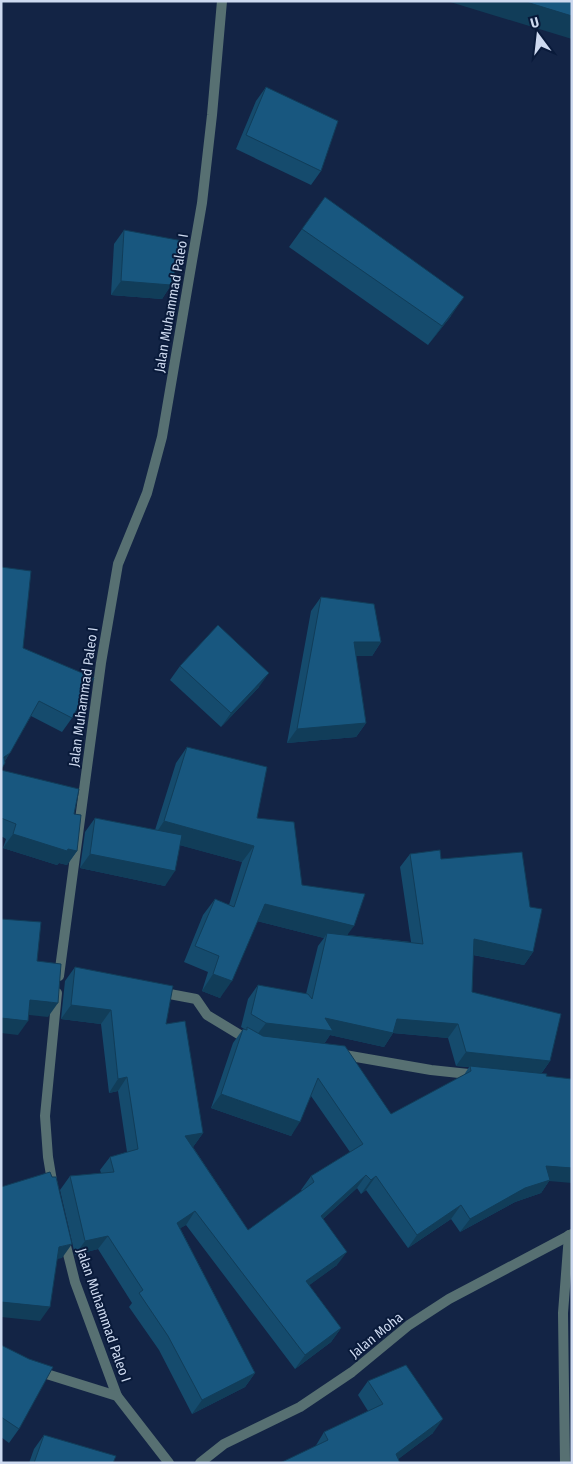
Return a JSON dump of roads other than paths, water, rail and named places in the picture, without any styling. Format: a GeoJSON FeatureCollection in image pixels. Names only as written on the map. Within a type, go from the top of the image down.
{"type":"FeatureCollection","features":[{"type":"Feature","properties":{"kind":"street","name":"Jalan Muhammad Paleo I"},"geometry":{"type":"LineString","coordinates":[[54,1196],[48,1157],[45,1116],[64,974],[78,797],[118,564],[148,493],[162,437],[202,204],[222,1]]}},
{"type":"Feature","properties":{"kind":"street"},"geometry":{"type":"LineString","coordinates":[[147,990],[196,999],[206,1015],[254,1043],[263,1044]]}},
{"type":"Feature","properties":{"kind":"street"},"geometry":{"type":"LineString","coordinates":[[326,1052],[431,1070],[487,1076]]}},
{"type":"Feature","properties":{"kind":"street","name":"Jalan Muhammad Paleo I"},"geometry":{"type":"LineString","coordinates":[[61,1224],[75,1282],[117,1396],[169,1463]]}},
{"type":"Feature","properties":{"kind":"street"},"geometry":{"type":"LineString","coordinates":[[565,1463],[563,1313],[571,1234]]}},
{"type":"Feature","properties":{"kind":"street","name":"Jalan Moha"},"geometry":{"type":"LineString","coordinates":[[200,1463],[224,1444],[307,1402],[352,1372],[409,1325],[449,1298],[571,1234]]}},
{"type":"Feature","properties":{"kind":"street"},"geometry":{"type":"LineString","coordinates":[[32,1370],[117,1396]]}}]}
